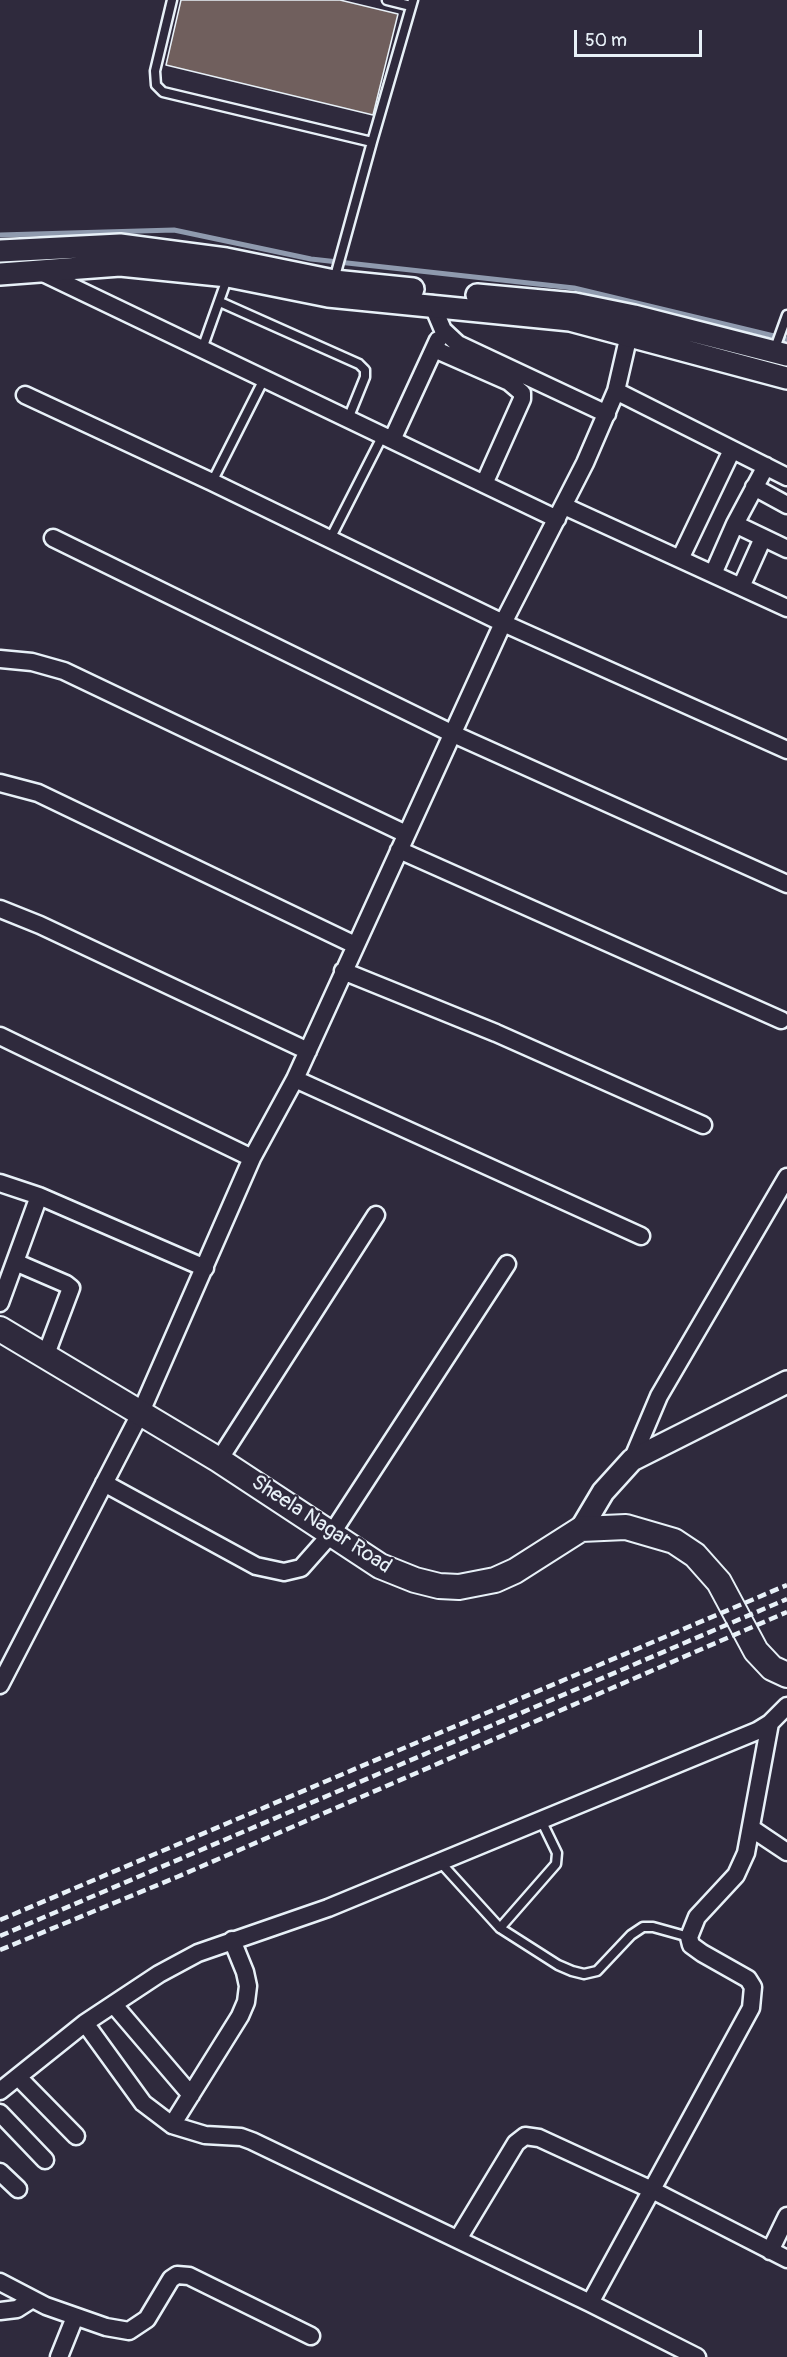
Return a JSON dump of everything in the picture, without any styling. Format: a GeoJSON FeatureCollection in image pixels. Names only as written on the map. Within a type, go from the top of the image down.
{"type":"FeatureCollection","features":[{"type":"Feature","properties":{"kind":"main road","name":"Sheela Nagar Road"},"geometry":{"type":"LineString","coordinates":[[0,1329],[219,1460],[395,1574],[440,1586],[459,1587],[495,1580],[514,1571],[581,1529]]}},
{"type":"Feature","properties":{"kind":"main road"},"geometry":{"type":"LineString","coordinates":[[581,1529],[626,1527],[674,1541],[695,1555],[719,1582],[756,1650],[772,1668],[787,1675]]}},
{"type":"Feature","properties":{"kind":"street"},"geometry":{"type":"LineString","coordinates":[[0,251],[120,245],[575,304],[631,326],[787,378]]}},
{"type":"Feature","properties":{"kind":"street"},"geometry":{"type":"LineString","coordinates":[[0,274],[120,265],[228,276],[328,296],[432,304],[631,326],[780,349]]}},
{"type":"Feature","properties":{"kind":"street"},"geometry":{"type":"LineString","coordinates":[[39,271],[484,484],[680,559],[786,605]]}},
{"type":"Feature","properties":{"kind":"street"},"geometry":{"type":"LineString","coordinates":[[432,304],[443,330],[458,344],[607,414]]}},
{"type":"Feature","properties":{"kind":"street"},"geometry":{"type":"LineString","coordinates":[[0,1684],[140,1414],[252,1158],[295,1079],[451,733],[607,414],[616,391],[631,326]]}},
{"type":"Feature","properties":{"kind":"street"},"geometry":{"type":"LineString","coordinates":[[387,438],[443,330]]}},
{"type":"Feature","properties":{"kind":"street"},"geometry":{"type":"LineString","coordinates":[[434,349],[509,382],[522,393],[484,484]]}},
{"type":"Feature","properties":{"kind":"street"},"geometry":{"type":"LineString","coordinates":[[616,391],[787,477]]}},
{"type":"Feature","properties":{"kind":"street"},"geometry":{"type":"LineString","coordinates":[[25,395],[212,482],[503,623],[787,750]]}},
{"type":"Feature","properties":{"kind":"street"},"geometry":{"type":"LineString","coordinates":[[680,559],[732,450]]}},
{"type":"Feature","properties":{"kind":"street"},"geometry":{"type":"LineString","coordinates":[[713,574],[735,524],[766,466]]}},
{"type":"Feature","properties":{"kind":"street"},"geometry":{"type":"LineString","coordinates":[[754,487],[787,505]]}},
{"type":"Feature","properties":{"kind":"street"},"geometry":{"type":"LineString","coordinates":[[735,524],[787,549]]}},
{"type":"Feature","properties":{"kind":"street"},"geometry":{"type":"LineString","coordinates":[[741,587],[763,537]]}},
{"type":"Feature","properties":{"kind":"street"},"geometry":{"type":"LineString","coordinates":[[53,538],[451,733],[787,884]]}},
{"type":"Feature","properties":{"kind":"street"},"geometry":{"type":"LineString","coordinates":[[0,659],[40,664],[64,671],[406,834]]}},
{"type":"Feature","properties":{"kind":"street"},"geometry":{"type":"LineString","coordinates":[[0,783],[38,793],[355,945]]}},
{"type":"Feature","properties":{"kind":"street"},"geometry":{"type":"LineString","coordinates":[[399,850],[781,1020]]}},
{"type":"Feature","properties":{"kind":"street"},"geometry":{"type":"LineString","coordinates":[[0,909],[40,925],[308,1051]]}},
{"type":"Feature","properties":{"kind":"street"},"geometry":{"type":"LineString","coordinates":[[343,971],[496,1033],[703,1125]]}},
{"type":"Feature","properties":{"kind":"street"},"geometry":{"type":"LineString","coordinates":[[0,1036],[252,1158]]}},
{"type":"Feature","properties":{"kind":"street"},"geometry":{"type":"LineString","coordinates":[[295,1079],[641,1236]]}},
{"type":"Feature","properties":{"kind":"street","name":"Sheela Nagar Road"},"geometry":{"type":"LineString","coordinates":[[581,1529],[603,1492],[632,1460],[659,1396],[787,1177]]}},
{"type":"Feature","properties":{"kind":"street"},"geometry":{"type":"LineString","coordinates":[[0,1183],[39,1196],[204,1268]]}},
{"type":"Feature","properties":{"kind":"street"},"geometry":{"type":"LineString","coordinates":[[0,1303],[39,1196]]}},
{"type":"Feature","properties":{"kind":"street"},"geometry":{"type":"LineString","coordinates":[[219,1460],[376,1215]]}},
{"type":"Feature","properties":{"kind":"street"},"geometry":{"type":"LineString","coordinates":[[15,1262],[71,1288],[45,1356]]}},
{"type":"Feature","properties":{"kind":"street"},"geometry":{"type":"LineString","coordinates":[[104,1483],[236,1556],[266,1569],[284,1572],[301,1568],[332,1533],[507,1264]]}},
{"type":"Feature","properties":{"kind":"street"},"geometry":{"type":"LineString","coordinates":[[632,1460],[787,1382]]}},
{"type":"Feature","properties":{"kind":"street"},"geometry":{"type":"LineString","coordinates":[[0,2091],[85,2023],[159,1974],[198,1953],[306,1917],[757,1731],[771,1723],[787,1706]]}},
{"type":"Feature","properties":{"kind":"street"},"geometry":{"type":"LineString","coordinates":[[590,2303],[751,2008],[753,1987],[748,1979],[702,1953],[691,1945],[689,1937],[697,1917],[736,1875],[746,1853],[771,1723]]}},
{"type":"Feature","properties":{"kind":"street"},"geometry":{"type":"LineString","coordinates":[[751,1828],[787,1852]]}},
{"type":"Feature","properties":{"kind":"street"},"geometry":{"type":"LineString","coordinates":[[172,2125],[240,2016],[246,2002],[247,1979],[232,1940]]}},
{"type":"Feature","properties":{"kind":"street"},"geometry":{"type":"LineString","coordinates":[[114,2005],[191,2095]]}},
{"type":"Feature","properties":{"kind":"street"},"geometry":{"type":"LineString","coordinates":[[85,2023],[143,2103],[172,2125],[205,2135],[241,2137],[252,2141],[590,2303],[697,2357]]}},
{"type":"Feature","properties":{"kind":"street"},"geometry":{"type":"LineString","coordinates":[[18,2077],[76,2136]]}},
{"type":"Feature","properties":{"kind":"street"},"geometry":{"type":"LineString","coordinates":[[0,2114],[45,2160]]}},
{"type":"Feature","properties":{"kind":"street"},"geometry":{"type":"LineString","coordinates":[[458,2239],[516,2143],[525,2136],[540,2138],[652,2190],[787,2259]]}},
{"type":"Feature","properties":{"kind":"street"},"geometry":{"type":"LineString","coordinates":[[0,2172],[18,2188]]}},
{"type":"Feature","properties":{"kind":"street"},"geometry":{"type":"LineString","coordinates":[[770,2251],[787,2216]]}},
{"type":"Feature","properties":{"kind":"street"},"geometry":{"type":"LineString","coordinates":[[0,2282],[31,2300],[75,2317],[118,2331],[129,2331],[147,2319],[171,2279],[177,2275],[189,2276],[311,2336]]}},
{"type":"Feature","properties":{"kind":"street"},"geometry":{"type":"LineString","coordinates":[[0,2311],[17,2309],[31,2300]]}},
{"type":"Feature","properties":{"kind":"street"},"geometry":{"type":"LineString","coordinates":[[59,2357],[75,2317]]}},
{"type":"Feature","properties":{"kind":"lane"},"geometry":{"type":"LineString","coordinates":[[172,0],[155,71],[156,85],[163,92],[372,142]]}},
{"type":"Feature","properties":{"kind":"lane"},"geometry":{"type":"LineString","coordinates":[[336,272],[412,3],[387,0]]}},
{"type":"Feature","properties":{"kind":"lane"},"geometry":{"type":"LineString","coordinates":[[202,349],[228,276]]}},
{"type":"Feature","properties":{"kind":"lane"},"geometry":{"type":"LineString","coordinates":[[220,302],[359,364],[365,370],[365,377],[348,419]]}},
{"type":"Feature","properties":{"kind":"lane"},"geometry":{"type":"LineString","coordinates":[[780,349],[782,330],[787,315]]}},
{"type":"Feature","properties":{"kind":"lane"},"geometry":{"type":"LineString","coordinates":[[212,482],[264,379]]}},
{"type":"Feature","properties":{"kind":"lane"},"geometry":{"type":"LineString","coordinates":[[330,539],[387,438]]}},
{"type":"Feature","properties":{"kind":"lane"},"geometry":{"type":"LineString","coordinates":[[500,1928],[556,1864],[557,1852],[541,1820]]}},
{"type":"Feature","properties":{"kind":"lane"},"geometry":{"type":"LineString","coordinates":[[440,1862],[500,1928],[558,1965],[584,1974],[597,1971],[606,1965],[631,1935],[643,1927],[653,1927],[689,1937]]}},
{"type":"Feature","properties":{"kind":"building"},"geometry":{"type":"Polygon","coordinates":[[[181,0],[340,0],[398,14],[373,115],[166,65],[181,0]]]}},
{"type":"Feature","properties":{"kind":"waterway"},"geometry":{"type":"LineString","coordinates":[[0,235],[174,230],[311,259],[574,288],[787,339]]}},
{"type":"Feature","properties":{"kind":"railway"},"geometry":{"type":"LineString","coordinates":[[0,1920],[787,1585]]}},
{"type":"Feature","properties":{"kind":"railway"},"geometry":{"type":"LineString","coordinates":[[0,1936],[787,1599]]}},
{"type":"Feature","properties":{"kind":"railway"},"geometry":{"type":"LineString","coordinates":[[0,1950],[177,1877],[787,1612]]}}]}
